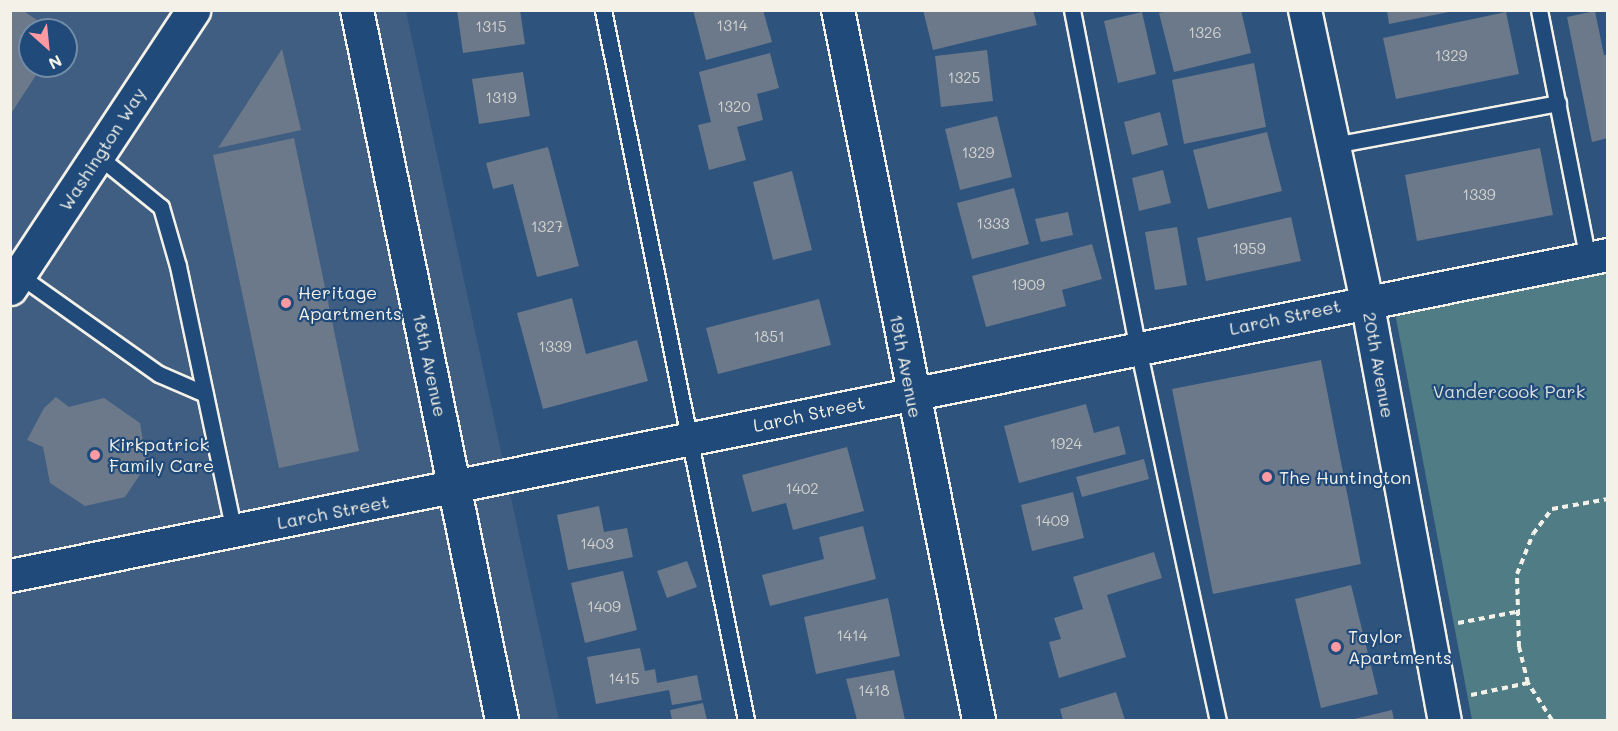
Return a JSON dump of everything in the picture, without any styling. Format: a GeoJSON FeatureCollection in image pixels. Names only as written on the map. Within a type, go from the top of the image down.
{"type":"FeatureCollection","features":[{"type":"Feature","properties":{"kind":"main road","name":"Washington Way"},"geometry":{"type":"LineString","coordinates":[[15,282],[193,10]]}},
{"type":"Feature","properties":{"kind":"street","name":"18th Avenue"},"geometry":{"type":"LineString","coordinates":[[357,10],[502,720]]}},
{"type":"Feature","properties":{"kind":"street","name":"19th Avenue"},"geometry":{"type":"LineString","coordinates":[[838,10],[911,393],[979,720]]}},
{"type":"Feature","properties":{"kind":"street","name":"20th Avenue"},"geometry":{"type":"LineString","coordinates":[[1305,10],[1367,301],[1443,711]]}},
{"type":"Feature","properties":{"kind":"street","name":"Larch Street"},"geometry":{"type":"LineString","coordinates":[[10,576],[455,488],[1367,301],[1598,257]]}},
{"type":"Feature","properties":{"kind":"lane"},"geometry":{"type":"LineString","coordinates":[[603,10],[746,720]]}},
{"type":"Feature","properties":{"kind":"lane"},"geometry":{"type":"LineString","coordinates":[[1072,10],[1138,348],[1218,720]]}},
{"type":"Feature","properties":{"kind":"lane"},"geometry":{"type":"LineString","coordinates":[[1539,10],[1558,104],[1598,257]]}},
{"type":"Feature","properties":{"kind":"lane"},"geometry":{"type":"LineString","coordinates":[[1334,145],[1558,104]]}},
{"type":"Feature","properties":{"kind":"lane"},"geometry":{"type":"LineString","coordinates":[[98,156],[161,207],[205,394],[234,532]]}},
{"type":"Feature","properties":{"kind":"lane"},"geometry":{"type":"LineString","coordinates":[[15,282],[159,374],[205,394]]}},
{"type":"Feature","properties":{"kind":"path"},"geometry":{"type":"LineString","coordinates":[[1551,720],[1528,683],[1519,647],[1516,612],[1517,574],[1533,534],[1552,510],[1608,499]]}},
{"type":"Feature","properties":{"kind":"path"},"geometry":{"type":"LineString","coordinates":[[1428,629],[1516,612]]}},
{"type":"Feature","properties":{"kind":"path"},"geometry":{"type":"LineString","coordinates":[[1443,711],[1528,683]]}},
{"type":"Feature","properties":{"kind":"shaded area"},"geometry":{"type":"Polygon","coordinates":[[[10,11],[406,11],[559,720],[11,720],[10,11]]]}},
{"type":"Feature","properties":{"kind":"green space","name":"Vandercook Park"},"geometry":{"type":"Polygon","coordinates":[[[1607,272],[1607,720],[1472,720],[1395,313],[1607,272]]]}},
{"type":"Feature","properties":{"kind":"building"},"geometry":{"type":"Polygon","coordinates":[[[10,10],[22,10],[34,18],[18,18],[18,78],[34,78],[12,112],[10,10]]]}},
{"type":"Feature","properties":{"kind":"building"},"geometry":{"type":"Polygon","coordinates":[[[457,10],[520,10],[525,44],[463,53],[457,10]]]}},
{"type":"Feature","properties":{"kind":"building"},"geometry":{"type":"Polygon","coordinates":[[[693,10],[763,10],[772,42],[706,60],[693,10]]]}},
{"type":"Feature","properties":{"kind":"building"},"geometry":{"type":"Polygon","coordinates":[[[923,10],[1033,10],[1037,25],[933,50],[923,10]]]}},
{"type":"Feature","properties":{"kind":"building"},"geometry":{"type":"Polygon","coordinates":[[[1171,10],[1241,10],[1251,53],[1174,72],[1159,13],[1171,10]]]}},
{"type":"Feature","properties":{"kind":"building"},"geometry":{"type":"Polygon","coordinates":[[[1387,10],[1449,10],[1449,12],[1389,24],[1387,10]]]}},
{"type":"Feature","properties":{"kind":"building"},"geometry":{"type":"Polygon","coordinates":[[[1595,11],[1604,55],[1608,55],[1608,138],[1592,142],[1567,17],[1595,11]]]}},
{"type":"Feature","properties":{"kind":"building"},"geometry":{"type":"Polygon","coordinates":[[[1142,12],[1156,74],[1118,83],[1104,21],[1142,12]]]}},
{"type":"Feature","properties":{"kind":"building"},"geometry":{"type":"Polygon","coordinates":[[[1506,12],[1519,74],[1396,99],[1383,38],[1506,12]]]}},
{"type":"Feature","properties":{"kind":"building"},"geometry":{"type":"Polygon","coordinates":[[[282,49],[301,130],[218,148],[282,49]]]}},
{"type":"Feature","properties":{"kind":"building"},"geometry":{"type":"Polygon","coordinates":[[[987,50],[993,101],[941,107],[935,56],[987,50]]]}},
{"type":"Feature","properties":{"kind":"building"},"geometry":{"type":"Polygon","coordinates":[[[770,53],[779,88],[757,94],[763,120],[737,127],[746,160],[709,170],[698,125],[711,122],[699,72],[770,53]]]}},
{"type":"Feature","properties":{"kind":"building"},"geometry":{"type":"Polygon","coordinates":[[[1254,63],[1266,127],[1184,144],[1172,80],[1254,63]]]}},
{"type":"Feature","properties":{"kind":"building"},"geometry":{"type":"Polygon","coordinates":[[[523,72],[530,116],[479,124],[472,79],[523,72]]]}},
{"type":"Feature","properties":{"kind":"building"},"geometry":{"type":"Polygon","coordinates":[[[1160,112],[1168,145],[1132,155],[1124,122],[1160,112]]]}},
{"type":"Feature","properties":{"kind":"building"},"geometry":{"type":"Polygon","coordinates":[[[997,116],[1012,177],[960,190],[945,129],[997,116]]]}},
{"type":"Feature","properties":{"kind":"building"},"geometry":{"type":"Polygon","coordinates":[[[1267,132],[1282,191],[1208,209],[1193,150],[1267,132]]]}},
{"type":"Feature","properties":{"kind":"building","name":"Heritage Apartments"},"geometry":{"type":"Polygon","coordinates":[[[294,138],[359,451],[279,468],[213,155],[294,138]]]}},
{"type":"Feature","properties":{"kind":"building"},"geometry":{"type":"Polygon","coordinates":[[[548,147],[579,266],[537,277],[513,184],[493,189],[486,163],[548,147]]]}},
{"type":"Feature","properties":{"kind":"building"},"geometry":{"type":"Polygon","coordinates":[[[1540,148],[1553,215],[1417,241],[1405,175],[1540,148]]]}},
{"type":"Feature","properties":{"kind":"building"},"geometry":{"type":"Polygon","coordinates":[[[1163,170],[1171,203],[1139,211],[1132,178],[1163,170]]]}},
{"type":"Feature","properties":{"kind":"building"},"geometry":{"type":"Polygon","coordinates":[[[792,171],[812,250],[773,260],[753,182],[792,171]]]}},
{"type":"Feature","properties":{"kind":"building"},"geometry":{"type":"Polygon","coordinates":[[[1014,188],[1029,244],[972,259],[957,203],[1014,188]]]}},
{"type":"Feature","properties":{"kind":"building"},"geometry":{"type":"Polygon","coordinates":[[[1068,212],[1073,235],[1041,242],[1035,219],[1068,212]]]}},
{"type":"Feature","properties":{"kind":"building"},"geometry":{"type":"Polygon","coordinates":[[[1291,217],[1301,261],[1206,281],[1197,238],[1291,217]]]}},
{"type":"Feature","properties":{"kind":"building"},"geometry":{"type":"Polygon","coordinates":[[[1177,227],[1187,285],[1155,290],[1145,232],[1177,227]]]}},
{"type":"Feature","properties":{"kind":"building"},"geometry":{"type":"Polygon","coordinates":[[[1092,244],[1102,279],[1062,290],[1066,306],[986,327],[972,276],[1092,244]]]}},
{"type":"Feature","properties":{"kind":"building"},"geometry":{"type":"Polygon","coordinates":[[[572,298],[586,354],[637,340],[648,381],[543,409],[517,313],[572,298]]]}},
{"type":"Feature","properties":{"kind":"building"},"geometry":{"type":"Polygon","coordinates":[[[819,299],[831,345],[718,374],[706,328],[819,299]]]}},
{"type":"Feature","properties":{"kind":"building","name":"The Huntington"},"geometry":{"type":"Polygon","coordinates":[[[1321,360],[1361,564],[1213,594],[1172,389],[1321,360]]]}},
{"type":"Feature","properties":{"kind":"building","name":"Kirkpatrick Family Care"},"geometry":{"type":"Polygon","coordinates":[[[56,397],[69,407],[104,398],[140,423],[147,464],[125,497],[85,506],[50,483],[43,447],[27,440],[44,408],[56,397]]]}},
{"type":"Feature","properties":{"kind":"building"},"geometry":{"type":"Polygon","coordinates":[[[1086,404],[1094,433],[1119,426],[1126,454],[1019,483],[1004,426],[1086,404]]]}},
{"type":"Feature","properties":{"kind":"building"},"geometry":{"type":"Polygon","coordinates":[[[847,447],[864,511],[793,530],[786,503],[752,512],[742,475],[847,447]]]}},
{"type":"Feature","properties":{"kind":"building"},"geometry":{"type":"Polygon","coordinates":[[[1144,459],[1149,479],[1082,497],[1076,477],[1144,459]]]}},
{"type":"Feature","properties":{"kind":"building"},"geometry":{"type":"Polygon","coordinates":[[[1073,492],[1084,538],[1032,551],[1021,505],[1073,492]]]}},
{"type":"Feature","properties":{"kind":"building"},"geometry":{"type":"Polygon","coordinates":[[[599,506],[604,532],[627,528],[633,557],[568,570],[557,515],[599,506]]]}},
{"type":"Feature","properties":{"kind":"building"},"geometry":{"type":"Polygon","coordinates":[[[863,526],[876,579],[770,606],[762,575],[824,559],[819,537],[863,526]]]}},
{"type":"Feature","properties":{"kind":"building"},"geometry":{"type":"Polygon","coordinates":[[[1154,552],[1162,578],[1107,595],[1126,657],[1059,678],[1049,642],[1061,639],[1054,618],[1083,609],[1073,577],[1154,552]]]}},
{"type":"Feature","properties":{"kind":"building"},"geometry":{"type":"Polygon","coordinates":[[[687,561],[697,587],[667,598],[657,571],[687,561]]]}},
{"type":"Feature","properties":{"kind":"building"},"geometry":{"type":"Polygon","coordinates":[[[623,571],[637,630],[585,643],[571,583],[623,571]]]}},
{"type":"Feature","properties":{"kind":"building","name":"Taylor Apartments"},"geometry":{"type":"Polygon","coordinates":[[[1351,585],[1378,694],[1321,708],[1295,599],[1351,585]]]}},
{"type":"Feature","properties":{"kind":"building"},"geometry":{"type":"Polygon","coordinates":[[[888,598],[900,656],[816,674],[804,617],[888,598]]]}},
{"type":"Feature","properties":{"kind":"building"},"geometry":{"type":"Polygon","coordinates":[[[640,648],[645,671],[655,669],[657,683],[697,675],[702,700],[672,705],[669,690],[596,704],[587,657],[640,648]]]}},
{"type":"Feature","properties":{"kind":"building"},"geometry":{"type":"Polygon","coordinates":[[[894,670],[905,720],[857,720],[846,679],[894,670]]]}},
{"type":"Feature","properties":{"kind":"building"},"geometry":{"type":"Polygon","coordinates":[[[1116,692],[1125,720],[1063,720],[1060,709],[1116,692]]]}},
{"type":"Feature","properties":{"kind":"building"},"geometry":{"type":"Polygon","coordinates":[[[703,703],[707,720],[672,720],[670,710],[703,703]]]}},
{"type":"Feature","properties":{"kind":"building"},"geometry":{"type":"Polygon","coordinates":[[[1392,710],[1394,720],[1350,720],[1392,710]]]}},
{"type":"Feature","properties":{"kind":"place","name":"Heritage Apartments"},"geometry":{"type":"Point","coordinates":[286,303]}},
{"type":"Feature","properties":{"kind":"place","name":"Kirkpatrick Family Care"},"geometry":{"type":"Point","coordinates":[95,455]}},
{"type":"Feature","properties":{"kind":"place","name":"The Huntington"},"geometry":{"type":"Point","coordinates":[1267,477]}},
{"type":"Feature","properties":{"kind":"place","name":"Taylor Apartments"},"geometry":{"type":"Point","coordinates":[1336,647]}}]}
